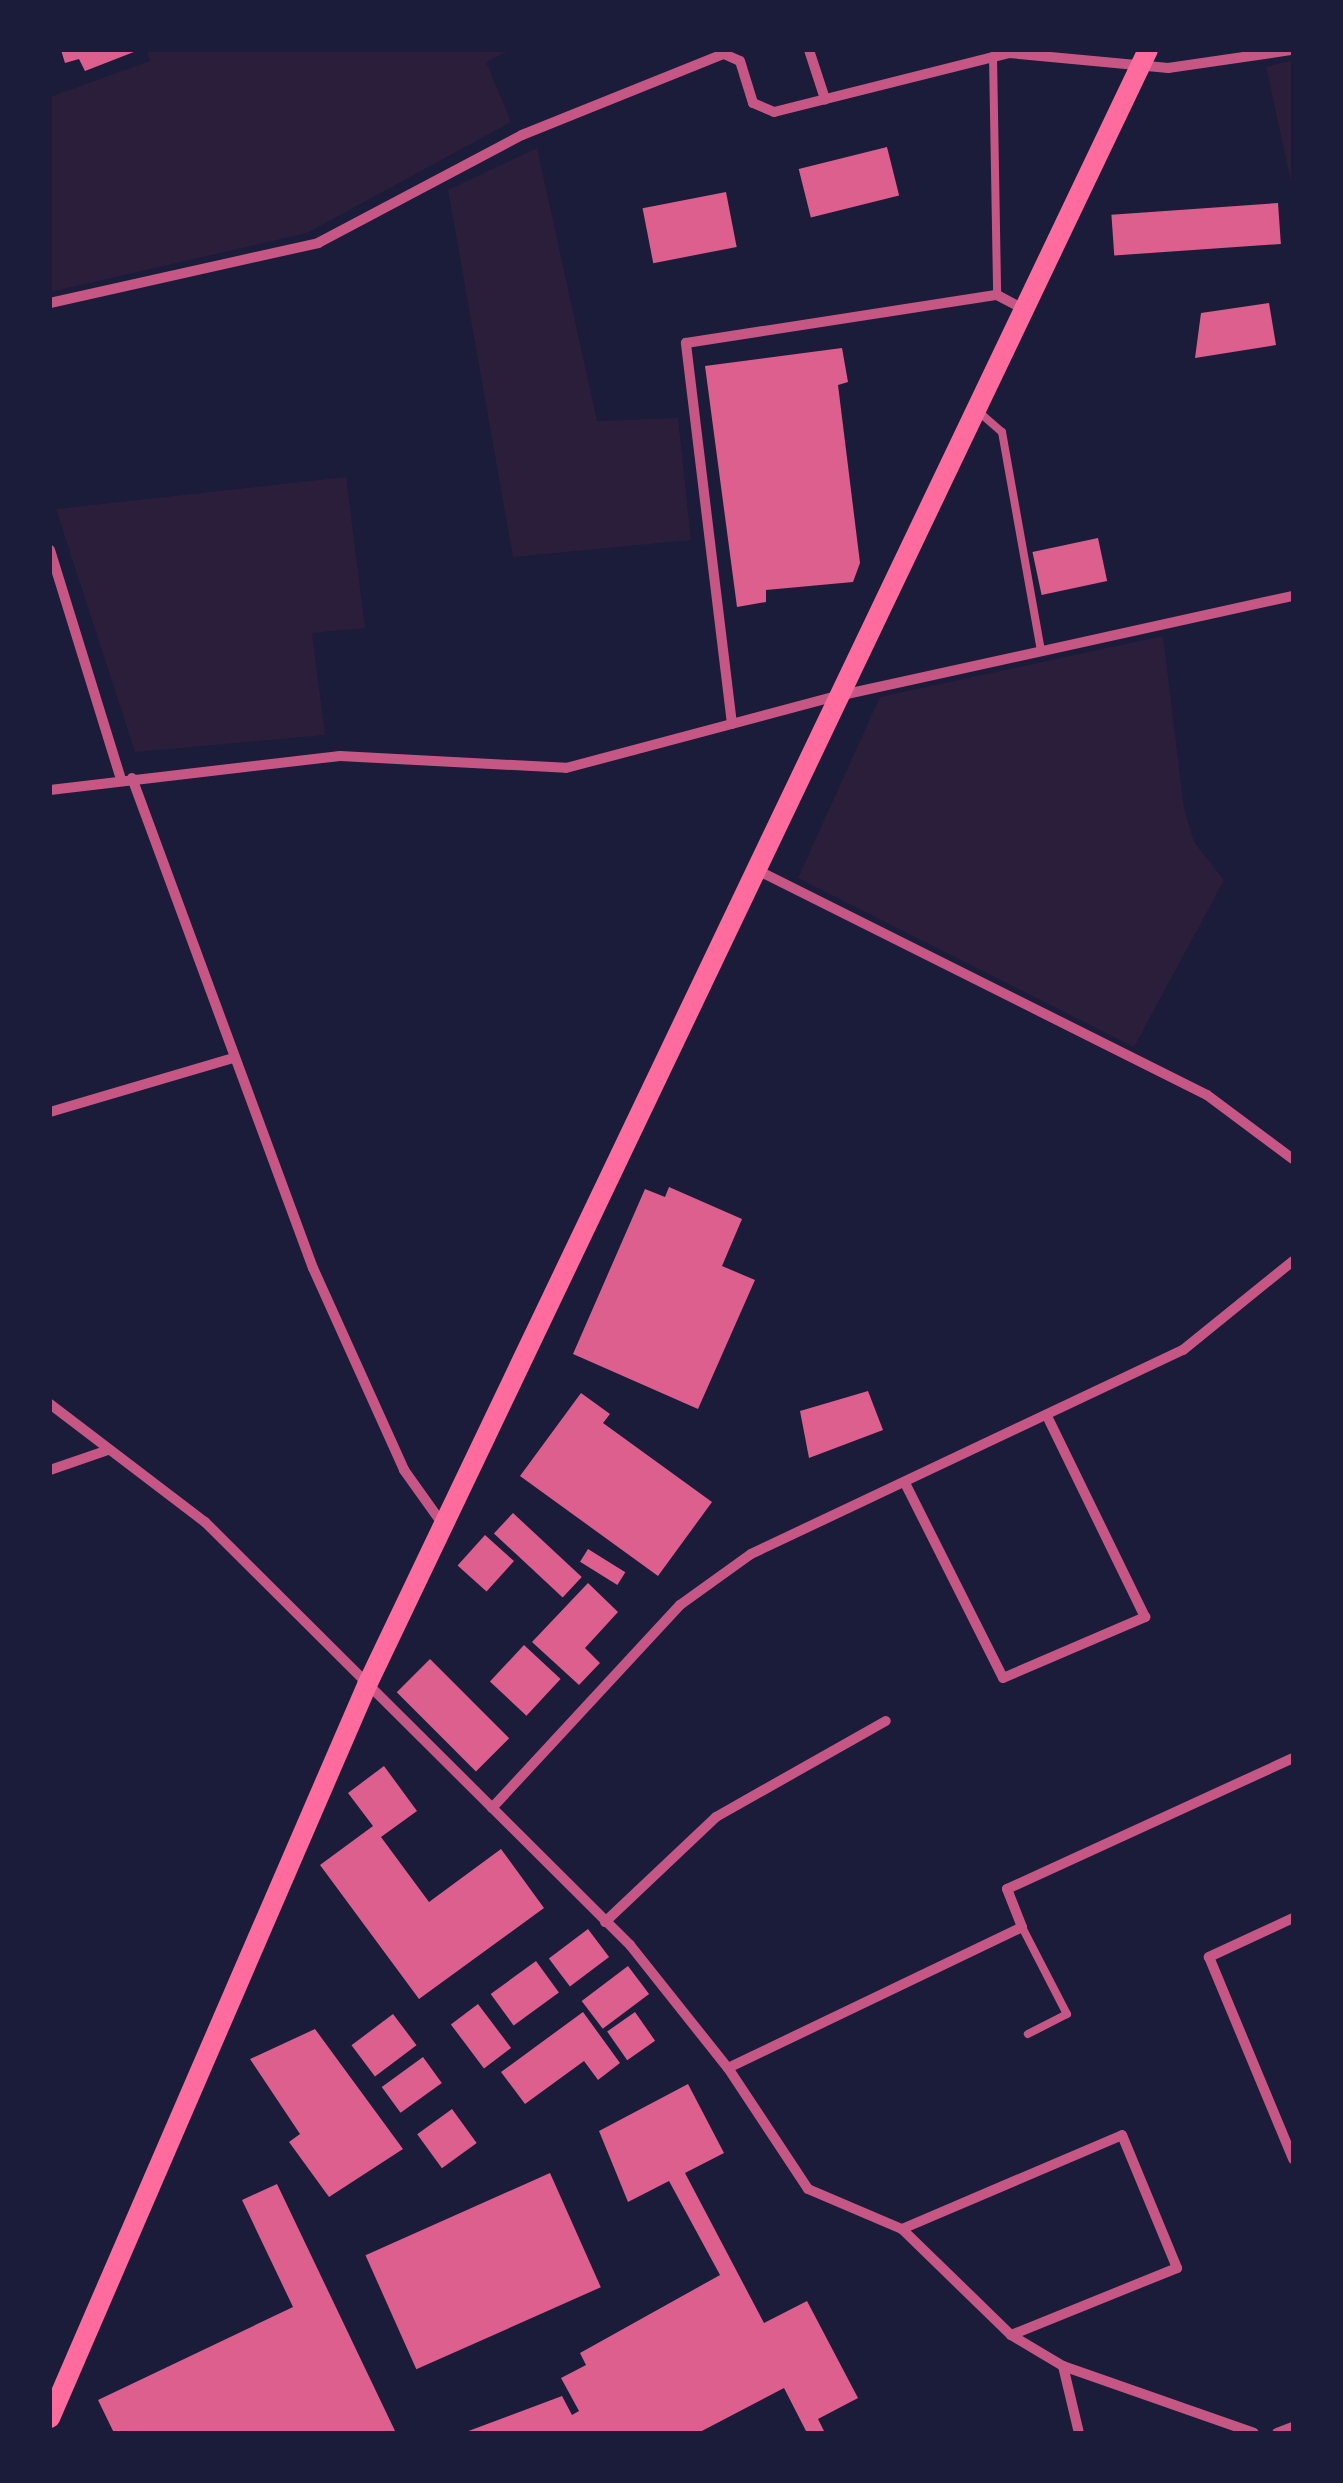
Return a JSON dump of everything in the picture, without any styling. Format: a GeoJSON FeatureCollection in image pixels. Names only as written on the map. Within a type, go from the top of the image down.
{"type":"FeatureCollection","features":[{"type":"Feature","properties":{"kind":"main road"},"geometry":{"type":"LineString","coordinates":[[50,2418],[367,1685],[756,870],[833,697],[1143,59]]}},
{"type":"Feature","properties":{"kind":"street"},"geometry":{"type":"LineString","coordinates":[[809,50],[825,99]]}},
{"type":"Feature","properties":{"kind":"street"},"geometry":{"type":"LineString","coordinates":[[50,303],[318,244],[522,135],[724,54],[740,61],[753,103],[774,112],[993,56],[1027,52],[1143,59],[1291,50]]}},
{"type":"Feature","properties":{"kind":"street"},"geometry":{"type":"LineString","coordinates":[[732,724],[686,343],[998,296],[1020,307]]}},
{"type":"Feature","properties":{"kind":"street"},"geometry":{"type":"LineString","coordinates":[[50,550],[126,778],[233,1058],[396,1453],[444,1526]]}},
{"type":"Feature","properties":{"kind":"street"},"geometry":{"type":"LineString","coordinates":[[50,790],[126,778],[340,756],[566,768],[833,697],[1293,596]]}},
{"type":"Feature","properties":{"kind":"street"},"geometry":{"type":"LineString","coordinates":[[756,870],[1207,1095],[1293,1159]]}},
{"type":"Feature","properties":{"kind":"street"},"geometry":{"type":"LineString","coordinates":[[50,1112],[233,1058]]}},
{"type":"Feature","properties":{"kind":"street"},"geometry":{"type":"LineString","coordinates":[[492,1808],[680,1604],[751,1554],[1050,1420],[1183,1350],[1293,1260]]}},
{"type":"Feature","properties":{"kind":"street"},"geometry":{"type":"LineString","coordinates":[[50,1404],[204,1522],[605,1922],[728,2068],[808,2189],[902,2229],[1012,2335],[1063,2366],[1254,2433]]}},
{"type":"Feature","properties":{"kind":"street"},"geometry":{"type":"LineString","coordinates":[[905,1483],[1003,1678],[1145,1617],[1050,1420]]}},
{"type":"Feature","properties":{"kind":"street"},"geometry":{"type":"LineString","coordinates":[[50,1470],[108,1450]]}},
{"type":"Feature","properties":{"kind":"street"},"geometry":{"type":"LineString","coordinates":[[605,1922],[716,1817],[886,1721]]}},
{"type":"Feature","properties":{"kind":"street"},"geometry":{"type":"LineString","coordinates":[[728,2068],[1022,1927],[1006,1889],[1293,1758]]}},
{"type":"Feature","properties":{"kind":"street"},"geometry":{"type":"LineString","coordinates":[[1293,1918],[1209,1957],[1293,2158]]}},
{"type":"Feature","properties":{"kind":"street"},"geometry":{"type":"LineString","coordinates":[[902,2229],[1122,2135],[1177,2268],[1012,2335]]}},
{"type":"Feature","properties":{"kind":"street"},"geometry":{"type":"LineString","coordinates":[[1063,2366],[1079,2433]]}},
{"type":"Feature","properties":{"kind":"street"},"geometry":{"type":"LineString","coordinates":[[1276,2433],[1293,2427]]}},
{"type":"Feature","properties":{"kind":"lane"},"geometry":{"type":"LineString","coordinates":[[993,56],[998,296]]}},
{"type":"Feature","properties":{"kind":"lane"},"geometry":{"type":"LineString","coordinates":[[972,406],[1002,432],[1041,650]]}},
{"type":"Feature","properties":{"kind":"lane"},"geometry":{"type":"LineString","coordinates":[[1022,1927],[1067,2014],[1028,2034]]}},
{"type":"Feature","properties":{"kind":"shaded area"},"geometry":{"type":"Polygon","coordinates":[[[147,50],[511,50],[486,62],[511,122],[307,233],[50,292],[50,97],[150,61],[147,50]]]}},
{"type":"Feature","properties":{"kind":"shaded area"},"geometry":{"type":"Polygon","coordinates":[[[1293,60],[1293,191],[1266,67],[1293,60]]]}},
{"type":"Feature","properties":{"kind":"shaded area"},"geometry":{"type":"Polygon","coordinates":[[[537,148],[597,421],[678,418],[691,540],[513,557],[448,190],[537,148]]]}},
{"type":"Feature","properties":{"kind":"shaded area"},"geometry":{"type":"Polygon","coordinates":[[[346,477],[365,628],[312,633],[325,735],[135,752],[56,509],[346,477]]]}},
{"type":"Feature","properties":{"kind":"shaded area"},"geometry":{"type":"Polygon","coordinates":[[[1163,636],[1184,809],[1194,842],[1224,880],[1134,1047],[798,878],[880,697],[1163,636]]]}},
{"type":"Feature","properties":{"kind":"building"},"geometry":{"type":"Polygon","coordinates":[[[61,50],[139,50],[85,71],[79,59],[65,63],[61,50]]]}},
{"type":"Feature","properties":{"kind":"building"},"geometry":{"type":"Polygon","coordinates":[[[887,147],[899,196],[811,218],[799,169],[887,147]]]}},
{"type":"Feature","properties":{"kind":"building"},"geometry":{"type":"Polygon","coordinates":[[[726,192],[737,247],[653,263],[643,208],[726,192]]]}},
{"type":"Feature","properties":{"kind":"building"},"geometry":{"type":"Polygon","coordinates":[[[1278,203],[1281,244],[1114,256],[1111,215],[1278,203]]]}},
{"type":"Feature","properties":{"kind":"building"},"geometry":{"type":"Polygon","coordinates":[[[1269,303],[1276,345],[1195,358],[1201,313],[1269,303]]]}},
{"type":"Feature","properties":{"kind":"building"},"geometry":{"type":"Polygon","coordinates":[[[842,348],[848,382],[838,385],[860,563],[853,582],[766,590],[766,602],[737,607],[705,366],[842,348]]]}},
{"type":"Feature","properties":{"kind":"building"},"geometry":{"type":"Polygon","coordinates":[[[1098,538],[1107,581],[1042,595],[1032,552],[1098,538]]]}},
{"type":"Feature","properties":{"kind":"building"},"geometry":{"type":"Polygon","coordinates":[[[669,1187],[742,1219],[722,1266],[755,1280],[698,1409],[573,1354],[645,1189],[665,1197],[669,1187]]]}},
{"type":"Feature","properties":{"kind":"building"},"geometry":{"type":"Polygon","coordinates":[[[868,1391],[883,1430],[809,1458],[800,1411],[868,1391]]]}},
{"type":"Feature","properties":{"kind":"building"},"geometry":{"type":"Polygon","coordinates":[[[581,1393],[610,1414],[603,1423],[712,1502],[658,1576],[520,1476],[581,1393]]]}},
{"type":"Feature","properties":{"kind":"building"},"geometry":{"type":"Polygon","coordinates":[[[513,1513],[582,1577],[563,1598],[494,1533],[513,1513]]]}},
{"type":"Feature","properties":{"kind":"building"},"geometry":{"type":"Polygon","coordinates":[[[485,1535],[514,1561],[487,1592],[458,1565],[485,1535]]]}},
{"type":"Feature","properties":{"kind":"building"},"geometry":{"type":"Polygon","coordinates":[[[588,1549],[625,1572],[617,1585],[580,1562],[588,1549]]]}},
{"type":"Feature","properties":{"kind":"building"},"geometry":{"type":"Polygon","coordinates":[[[588,1583],[618,1612],[585,1648],[600,1663],[579,1685],[532,1642],[588,1583]]]}},
{"type":"Feature","properties":{"kind":"building"},"geometry":{"type":"Polygon","coordinates":[[[524,1645],[561,1679],[526,1716],[490,1682],[524,1645]]]}},
{"type":"Feature","properties":{"kind":"building"},"geometry":{"type":"Polygon","coordinates":[[[430,1659],[509,1738],[476,1771],[397,1692],[430,1659]]]}},
{"type":"Feature","properties":{"kind":"building"},"geometry":{"type":"Polygon","coordinates":[[[384,1766],[417,1811],[381,1837],[429,1902],[501,1849],[544,1908],[419,1999],[320,1865],[373,1826],[348,1793],[384,1766]]]}},
{"type":"Feature","properties":{"kind":"building"},"geometry":{"type":"Polygon","coordinates":[[[588,1929],[609,1957],[570,1986],[549,1958],[588,1929]]]}},
{"type":"Feature","properties":{"kind":"building"},"geometry":{"type":"Polygon","coordinates":[[[536,1961],[559,1993],[514,2025],[491,1994],[536,1961]]]}},
{"type":"Feature","properties":{"kind":"building"},"geometry":{"type":"Polygon","coordinates":[[[628,1966],[649,1994],[603,2029],[582,2001],[628,1966]]]}},
{"type":"Feature","properties":{"kind":"building"},"geometry":{"type":"Polygon","coordinates":[[[478,2004],[511,2048],[484,2068],[451,2024],[478,2004]]]}},
{"type":"Feature","properties":{"kind":"building"},"geometry":{"type":"Polygon","coordinates":[[[583,2012],[620,2063],[598,2080],[584,2061],[525,2104],[501,2072],[583,2012]]]}},
{"type":"Feature","properties":{"kind":"building"},"geometry":{"type":"Polygon","coordinates":[[[635,2012],[655,2041],[627,2060],[607,2032],[635,2012]]]}},
{"type":"Feature","properties":{"kind":"building"},"geometry":{"type":"Polygon","coordinates":[[[393,2014],[416,2045],[375,2076],[351,2045],[393,2014]]]}},
{"type":"Feature","properties":{"kind":"building"},"geometry":{"type":"Polygon","coordinates":[[[315,2029],[403,2149],[329,2197],[289,2142],[300,2134],[250,2059],[315,2029]]]}},
{"type":"Feature","properties":{"kind":"building"},"geometry":{"type":"Polygon","coordinates":[[[423,2057],[442,2083],[401,2113],[382,2087],[423,2057]]]}},
{"type":"Feature","properties":{"kind":"building"},"geometry":{"type":"Polygon","coordinates":[[[688,2084],[724,2153],[685,2173],[764,2323],[807,2301],[858,2398],[818,2419],[825,2433],[807,2433],[784,2388],[698,2433],[463,2433],[562,2396],[572,2415],[579,2411],[561,2378],[586,2365],[580,2353],[720,2275],[669,2181],[628,2202],[599,2131],[688,2084]]]}},
{"type":"Feature","properties":{"kind":"building"},"geometry":{"type":"Polygon","coordinates":[[[452,2109],[477,2143],[442,2168],[417,2134],[452,2109]]]}},
{"type":"Feature","properties":{"kind":"building"},"geometry":{"type":"Polygon","coordinates":[[[550,2173],[601,2287],[416,2369],[365,2255],[550,2173]]]}},
{"type":"Feature","properties":{"kind":"building"},"geometry":{"type":"Polygon","coordinates":[[[277,2184],[396,2433],[114,2433],[98,2400],[293,2307],[242,2200],[277,2184]]]}}]}
